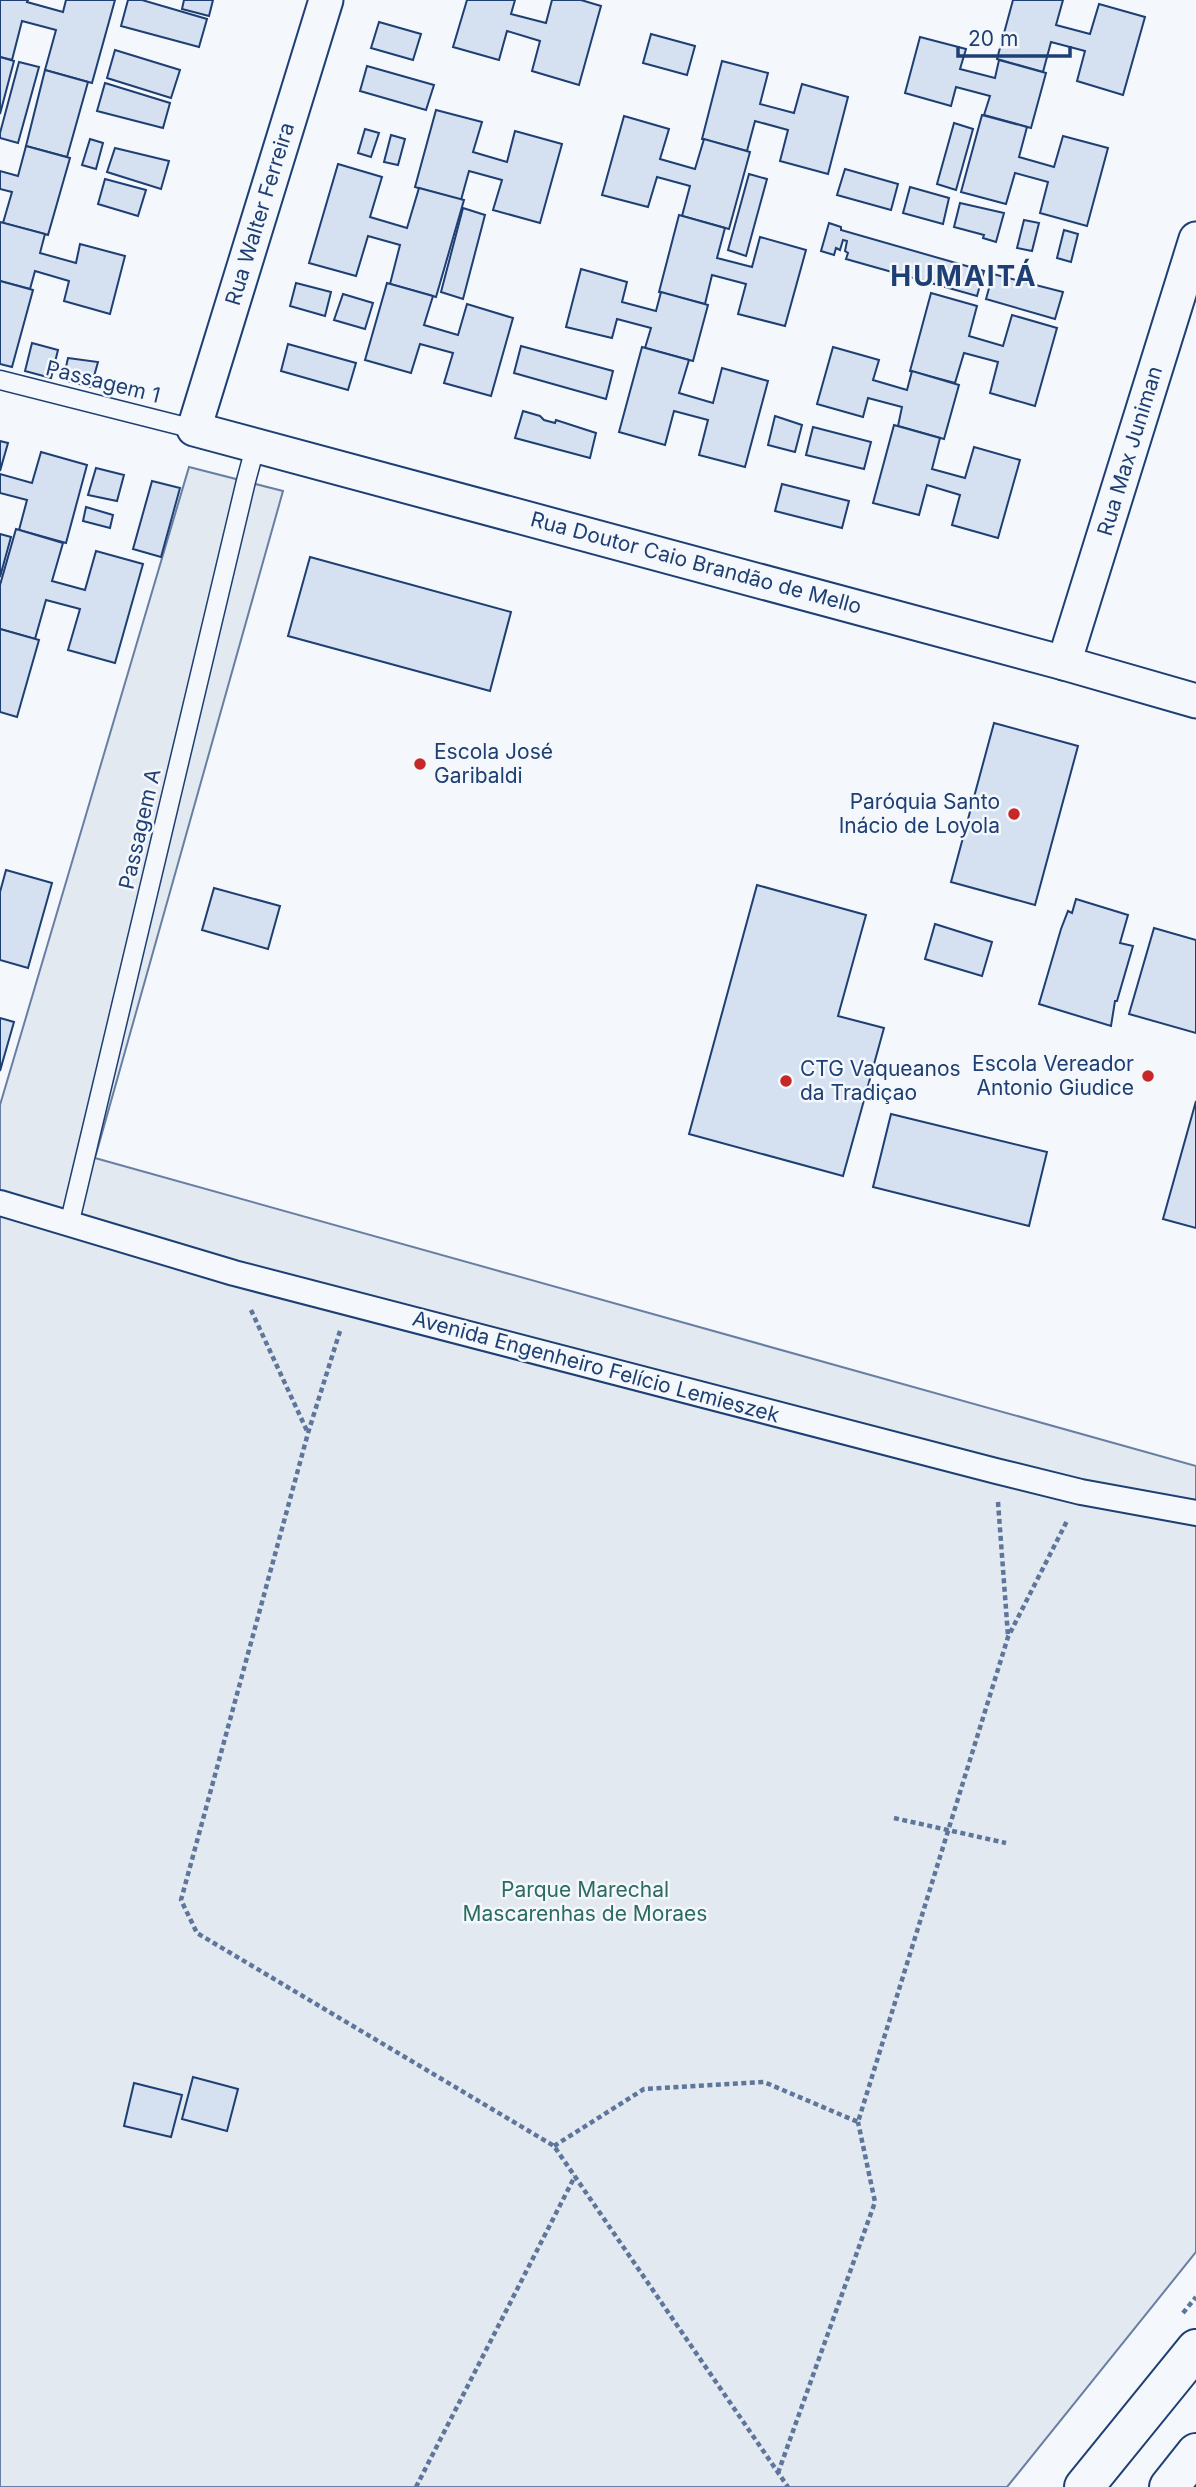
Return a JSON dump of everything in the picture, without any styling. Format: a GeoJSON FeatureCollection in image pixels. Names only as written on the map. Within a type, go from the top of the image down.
{"type":"FeatureCollection","features":[{"type":"Feature","properties":{"kind":"street","name":"Rua Walter Ferreira"},"geometry":{"type":"LineString","coordinates":[[194,429],[326,0]]}},
{"type":"Feature","properties":{"kind":"street","name":"Rua Max Juniman"},"geometry":{"type":"LineString","coordinates":[[1064,663],[1196,239]]}},
{"type":"Feature","properties":{"kind":"street","name":"Rua Doutor Caio Brandão de Mello"},"geometry":{"type":"LineString","coordinates":[[194,429],[1196,701]]}},
{"type":"Feature","properties":{"kind":"street","name":"Avenida Engenheiro Felício Lemieszek"},"geometry":{"type":"LineString","coordinates":[[0,1203],[234,1273],[996,1471],[1081,1492],[1196,1513]]}},
{"type":"Feature","properties":{"kind":"street"},"geometry":{"type":"LineString","coordinates":[[1084,2487],[1196,2349]]}},
{"type":"Feature","properties":{"kind":"street"},"geometry":{"type":"LineString","coordinates":[[1169,2487],[1196,2453]]}},
{"type":"Feature","properties":{"kind":"lane","name":"Passagem 1"},"geometry":{"type":"LineString","coordinates":[[0,380],[194,429]]}},
{"type":"Feature","properties":{"kind":"lane","name":"Passagem A"},"geometry":{"type":"LineString","coordinates":[[69,1225],[256,444]]}},
{"type":"Feature","properties":{"kind":"path"},"geometry":{"type":"LineString","coordinates":[[234,1273],[308,1433]]}},
{"type":"Feature","properties":{"kind":"path"},"geometry":{"type":"LineString","coordinates":[[348,1303],[308,1433],[181,1900],[197,1933],[554,2146],[788,2487]]}},
{"type":"Feature","properties":{"kind":"path"},"geometry":{"type":"LineString","coordinates":[[996,1471],[1008,1637]]}},
{"type":"Feature","properties":{"kind":"path"},"geometry":{"type":"LineString","coordinates":[[778,2473],[875,2202],[858,2122],[948,1830],[1008,1637],[1081,1492]]}},
{"type":"Feature","properties":{"kind":"path"},"geometry":{"type":"LineString","coordinates":[[894,1818],[1006,1843]]}},
{"type":"Feature","properties":{"kind":"path"},"geometry":{"type":"LineString","coordinates":[[554,2146],[644,2089],[764,2082],[858,2122]]}},
{"type":"Feature","properties":{"kind":"path"},"geometry":{"type":"LineString","coordinates":[[416,2487],[575,2176]]}},
{"type":"Feature","properties":{"kind":"green space","name":"Parque Marechal Mascarenhas de Moraes"},"geometry":{"type":"Polygon","coordinates":[[[189,467],[283,491],[95,1158],[1196,1466],[1196,2252],[1007,2487],[0,2487],[0,1105],[189,467]]]}},
{"type":"Feature","properties":{"kind":"building"},"geometry":{"type":"Polygon","coordinates":[[[0,0],[28,0],[27,2],[63,12],[66,0],[115,0],[92,83],[45,70],[56,30],[22,21],[12,60],[0,57],[0,0]]]}},
{"type":"Feature","properties":{"kind":"building"},"geometry":{"type":"Polygon","coordinates":[[[128,0],[142,0],[207,19],[199,47],[121,26],[128,0]]]}},
{"type":"Feature","properties":{"kind":"building"},"geometry":{"type":"Polygon","coordinates":[[[184,0],[213,0],[209,16],[182,9],[184,0]]]}},
{"type":"Feature","properties":{"kind":"building"},"geometry":{"type":"Polygon","coordinates":[[[467,0],[515,0],[511,14],[546,23],[552,0],[581,0],[601,6],[579,85],[532,71],[540,41],[507,31],[499,60],[453,47],[467,0]]]}},
{"type":"Feature","properties":{"kind":"building"},"geometry":{"type":"Polygon","coordinates":[[[1013,0],[1063,0],[1056,25],[1090,34],[1099,4],[1145,17],[1123,95],[1077,81],[1085,51],[1051,42],[1043,72],[997,59],[1013,0]]]}},
{"type":"Feature","properties":{"kind":"building"},"geometry":{"type":"Polygon","coordinates":[[[379,22],[421,34],[413,60],[371,48],[379,22]]]}},
{"type":"Feature","properties":{"kind":"building"},"geometry":{"type":"Polygon","coordinates":[[[651,34],[695,46],[687,75],[643,63],[651,34]]]}},
{"type":"Feature","properties":{"kind":"building"},"geometry":{"type":"Polygon","coordinates":[[[920,37],[966,49],[960,69],[995,78],[999,60],[1046,73],[1031,128],[984,115],[990,96],[956,87],[951,106],[905,93],[920,37]]]}},
{"type":"Feature","properties":{"kind":"building"},"geometry":{"type":"Polygon","coordinates":[[[115,50],[180,70],[171,98],[107,78],[115,50]]]}},
{"type":"Feature","properties":{"kind":"building"},"geometry":{"type":"Polygon","coordinates":[[[0,57],[14,61],[0,114],[0,57]]]}},
{"type":"Feature","properties":{"kind":"building"},"geometry":{"type":"Polygon","coordinates":[[[722,61],[768,73],[760,104],[794,113],[802,84],[848,97],[828,174],[780,161],[788,130],[755,121],[747,151],[702,139],[722,61]]]}},
{"type":"Feature","properties":{"kind":"building"},"geometry":{"type":"Polygon","coordinates":[[[19,62],[39,67],[18,143],[0,138],[0,133],[19,62]]]}},
{"type":"Feature","properties":{"kind":"building"},"geometry":{"type":"Polygon","coordinates":[[[367,66],[434,85],[426,110],[360,91],[367,66]]]}},
{"type":"Feature","properties":{"kind":"building"},"geometry":{"type":"Polygon","coordinates":[[[45,70],[88,82],[67,157],[26,146],[45,70]]]}},
{"type":"Feature","properties":{"kind":"building"},"geometry":{"type":"Polygon","coordinates":[[[105,83],[170,103],[163,128],[97,111],[105,83]]]}},
{"type":"Feature","properties":{"kind":"building"},"geometry":{"type":"Polygon","coordinates":[[[436,110],[482,122],[473,152],[507,162],[515,131],[562,144],[540,223],[493,210],[502,180],[469,171],[461,200],[415,187],[436,110]]]}},
{"type":"Feature","properties":{"kind":"building"},"geometry":{"type":"Polygon","coordinates":[[[982,115],[1027,127],[1019,157],[1054,167],[1063,136],[1108,148],[1087,226],[1040,213],[1048,182],[1015,173],[1006,204],[961,192],[982,115]]]}},
{"type":"Feature","properties":{"kind":"building"},"geometry":{"type":"Polygon","coordinates":[[[624,116],[669,129],[660,159],[695,169],[704,139],[750,152],[729,229],[682,216],[690,186],[657,177],[648,207],[602,195],[624,116]]]}},
{"type":"Feature","properties":{"kind":"building"},"geometry":{"type":"Polygon","coordinates":[[[954,123],[973,129],[956,190],[937,184],[954,123]]]}},
{"type":"Feature","properties":{"kind":"building"},"geometry":{"type":"Polygon","coordinates":[[[365,129],[379,133],[371,157],[358,153],[365,129]]]}},
{"type":"Feature","properties":{"kind":"building"},"geometry":{"type":"Polygon","coordinates":[[[391,135],[405,139],[398,165],[384,162],[391,135]]]}},
{"type":"Feature","properties":{"kind":"building"},"geometry":{"type":"Polygon","coordinates":[[[90,139],[103,143],[96,169],[82,165],[90,139]]]}},
{"type":"Feature","properties":{"kind":"building"},"geometry":{"type":"Polygon","coordinates":[[[26,146],[70,158],[48,235],[3,223],[12,192],[0,189],[0,171],[18,176],[26,146]]]}},
{"type":"Feature","properties":{"kind":"building"},"geometry":{"type":"Polygon","coordinates":[[[115,148],[169,161],[161,189],[107,172],[115,148]]]}},
{"type":"Feature","properties":{"kind":"building"},"geometry":{"type":"Polygon","coordinates":[[[338,164],[382,177],[370,217],[407,228],[419,188],[464,200],[436,297],[390,284],[400,245],[368,236],[356,276],[309,263],[338,164]]]}},
{"type":"Feature","properties":{"kind":"building"},"geometry":{"type":"Polygon","coordinates":[[[845,169],[898,184],[891,210],[837,195],[845,169]]]}},
{"type":"Feature","properties":{"kind":"building"},"geometry":{"type":"Polygon","coordinates":[[[749,174],[767,179],[746,256],[728,250],[749,174]]]}},
{"type":"Feature","properties":{"kind":"building"},"geometry":{"type":"Polygon","coordinates":[[[105,179],[146,190],[138,216],[98,204],[105,179]]]}},
{"type":"Feature","properties":{"kind":"building"},"geometry":{"type":"Polygon","coordinates":[[[910,187],[949,198],[943,224],[903,213],[910,187]]]}},
{"type":"Feature","properties":{"kind":"building"},"geometry":{"type":"Polygon","coordinates":[[[960,203],[1004,213],[996,242],[983,238],[984,235],[954,227],[960,203]]]}},
{"type":"Feature","properties":{"kind":"building"},"geometry":{"type":"Polygon","coordinates":[[[463,208],[485,215],[463,299],[441,292],[463,208]]]}},
{"type":"Feature","properties":{"kind":"building"},"geometry":{"type":"Polygon","coordinates":[[[679,215],[725,228],[717,258],[752,267],[760,237],[806,250],[785,326],[738,314],[746,284],[712,275],[705,304],[659,292],[679,215]]]}},
{"type":"Feature","properties":{"kind":"building"},"geometry":{"type":"Polygon","coordinates":[[[1024,220],[1039,223],[1032,251],[1017,248],[1024,220]]]}},
{"type":"Feature","properties":{"kind":"building"},"geometry":{"type":"Polygon","coordinates":[[[0,222],[45,234],[40,253],[76,263],[80,244],[125,256],[110,314],[64,301],[69,281],[35,271],[30,289],[0,281],[0,222]]]}},
{"type":"Feature","properties":{"kind":"building"},"geometry":{"type":"Polygon","coordinates":[[[829,223],[841,227],[841,230],[984,271],[977,296],[846,259],[847,241],[843,240],[840,250],[836,248],[834,255],[821,251],[829,223]]]}},
{"type":"Feature","properties":{"kind":"building"},"geometry":{"type":"Polygon","coordinates":[[[1064,230],[1078,234],[1071,262],[1057,258],[1064,230]]]}},
{"type":"Feature","properties":{"kind":"building"},"geometry":{"type":"Polygon","coordinates":[[[581,269],[627,282],[622,302],[656,311],[661,292],[708,305],[693,361],[645,348],[651,328],[617,319],[612,338],[566,327],[581,269]]]}},
{"type":"Feature","properties":{"kind":"building"},"geometry":{"type":"Polygon","coordinates":[[[993,274],[1063,292],[1055,319],[986,299],[993,274]]]}},
{"type":"Feature","properties":{"kind":"building"},"geometry":{"type":"Polygon","coordinates":[[[0,281],[33,290],[12,367],[0,364],[0,281]]]}},
{"type":"Feature","properties":{"kind":"building"},"geometry":{"type":"Polygon","coordinates":[[[296,283],[331,292],[325,316],[290,306],[296,283]]]}},
{"type":"Feature","properties":{"kind":"building"},"geometry":{"type":"Polygon","coordinates":[[[387,283],[433,296],[424,325],[458,335],[467,304],[513,318],[491,396],[444,383],[453,353],[420,344],[411,373],[365,360],[387,283]]]}},
{"type":"Feature","properties":{"kind":"building"},"geometry":{"type":"Polygon","coordinates":[[[931,293],[977,306],[969,336],[1003,346],[1012,315],[1057,328],[1035,406],[990,393],[998,362],[964,353],[955,383],[910,371],[931,293]]]}},
{"type":"Feature","properties":{"kind":"building"},"geometry":{"type":"Polygon","coordinates":[[[343,294],[373,303],[365,329],[334,320],[343,294]]]}},
{"type":"Feature","properties":{"kind":"building"},"geometry":{"type":"Polygon","coordinates":[[[32,343],[58,350],[51,378],[25,371],[32,343]]]}},
{"type":"Feature","properties":{"kind":"building"},"geometry":{"type":"Polygon","coordinates":[[[288,344],[356,363],[348,390],[281,371],[288,344]]]}},
{"type":"Feature","properties":{"kind":"building"},"geometry":{"type":"Polygon","coordinates":[[[521,346],[613,371],[606,399],[514,373],[521,346]]]}},
{"type":"Feature","properties":{"kind":"building"},"geometry":{"type":"Polygon","coordinates":[[[642,347],[689,360],[679,393],[713,403],[722,368],[768,381],[745,467],[699,455],[708,420],[674,411],[665,445],[619,432],[642,347]]]}},
{"type":"Feature","properties":{"kind":"building"},"geometry":{"type":"Polygon","coordinates":[[[833,347],[879,360],[873,380],[907,390],[912,371],[959,385],[944,439],[898,426],[902,407],[868,398],[863,417],[817,404],[833,347]]]}},
{"type":"Feature","properties":{"kind":"building"},"geometry":{"type":"Polygon","coordinates":[[[68,358],[98,362],[91,387],[63,380],[68,358]]]}},
{"type":"Feature","properties":{"kind":"building"},"geometry":{"type":"Polygon","coordinates":[[[523,411],[540,416],[544,420],[555,423],[556,420],[596,433],[590,458],[515,438],[523,411]]]}},
{"type":"Feature","properties":{"kind":"building"},"geometry":{"type":"Polygon","coordinates":[[[775,416],[802,425],[795,452],[768,445],[775,416]]]}},
{"type":"Feature","properties":{"kind":"building"},"geometry":{"type":"Polygon","coordinates":[[[894,425],[940,438],[932,469],[965,478],[974,447],[1020,460],[998,538],[952,525],[960,495],[927,485],[919,515],[873,503],[894,425]]]}},
{"type":"Feature","properties":{"kind":"building"},"geometry":{"type":"Polygon","coordinates":[[[813,427],[871,442],[864,469],[806,455],[813,427]]]}},
{"type":"Feature","properties":{"kind":"building"},"geometry":{"type":"Polygon","coordinates":[[[0,441],[8,443],[0,471],[0,441]]]}},
{"type":"Feature","properties":{"kind":"building"},"geometry":{"type":"Polygon","coordinates":[[[41,452],[87,465],[66,543],[19,530],[27,500],[0,493],[0,474],[32,483],[41,452]]]}},
{"type":"Feature","properties":{"kind":"building"},"geometry":{"type":"Polygon","coordinates":[[[96,468],[124,475],[117,501],[88,495],[96,468]]]}},
{"type":"Feature","properties":{"kind":"building"},"geometry":{"type":"Polygon","coordinates":[[[152,481],[180,488],[161,557],[133,549],[152,481]]]}},
{"type":"Feature","properties":{"kind":"building"},"geometry":{"type":"Polygon","coordinates":[[[782,484],[849,501],[842,528],[775,511],[782,484]]]}},
{"type":"Feature","properties":{"kind":"building"},"geometry":{"type":"Polygon","coordinates":[[[86,507],[113,515],[110,528],[83,521],[86,507]]]}},
{"type":"Feature","properties":{"kind":"building"},"geometry":{"type":"Polygon","coordinates":[[[16,529],[63,543],[52,581],[85,590],[96,551],[143,564],[115,663],[68,650],[80,609],[46,600],[35,639],[0,629],[0,585],[16,529]]]}},
{"type":"Feature","properties":{"kind":"building"},"geometry":{"type":"Polygon","coordinates":[[[0,534],[11,537],[0,577],[0,534]]]}},
{"type":"Feature","properties":{"kind":"building"},"geometry":{"type":"Polygon","coordinates":[[[310,557],[511,612],[490,691],[288,636],[310,557]]]}},
{"type":"Feature","properties":{"kind":"building"},"geometry":{"type":"Polygon","coordinates":[[[0,629],[39,640],[17,717],[0,712],[0,629]]]}},
{"type":"Feature","properties":{"kind":"building","name":"Paróquia Santo Inácio de Loyola"},"geometry":{"type":"Polygon","coordinates":[[[994,723],[1078,746],[1035,905],[951,882],[994,723]]]}},
{"type":"Feature","properties":{"kind":"building"},"geometry":{"type":"Polygon","coordinates":[[[6,870],[52,883],[28,968],[0,960],[0,892],[6,870]]]}},
{"type":"Feature","properties":{"kind":"building","name":"CTG Vaqueanos da Tradiçao"},"geometry":{"type":"Polygon","coordinates":[[[757,885],[866,915],[838,1016],[884,1028],[843,1176],[689,1134],[757,885]]]}},
{"type":"Feature","properties":{"kind":"building"},"geometry":{"type":"Polygon","coordinates":[[[214,888],[280,906],[268,949],[202,930],[214,888]]]}},
{"type":"Feature","properties":{"kind":"building"},"geometry":{"type":"Polygon","coordinates":[[[1076,899],[1128,915],[1120,943],[1133,946],[1115,1001],[1111,1026],[1039,1004],[1061,929],[1068,911],[1072,913],[1076,899]]]}},
{"type":"Feature","properties":{"kind":"building"},"geometry":{"type":"Polygon","coordinates":[[[935,924],[992,942],[982,976],[925,959],[935,924]]]}},
{"type":"Feature","properties":{"kind":"building"},"geometry":{"type":"Polygon","coordinates":[[[1154,928],[1196,940],[1196,1033],[1129,1014],[1154,928]]]}},
{"type":"Feature","properties":{"kind":"building"},"geometry":{"type":"Polygon","coordinates":[[[0,1018],[14,1022],[0,1071],[0,1018]]]}},
{"type":"Feature","properties":{"kind":"building"},"geometry":{"type":"Polygon","coordinates":[[[1196,1101],[1196,1228],[1163,1219],[1196,1101]]]}},
{"type":"Feature","properties":{"kind":"building"},"geometry":{"type":"Polygon","coordinates":[[[891,1114],[1047,1152],[1029,1226],[873,1187],[891,1114]]]}},
{"type":"Feature","properties":{"kind":"building"},"geometry":{"type":"Polygon","coordinates":[[[193,2077],[238,2089],[227,2131],[182,2119],[193,2077]]]}},
{"type":"Feature","properties":{"kind":"building"},"geometry":{"type":"Polygon","coordinates":[[[134,2083],[182,2095],[171,2137],[124,2126],[134,2083]]]}},
{"type":"Feature","properties":{"kind":"place","name":"Escola José Garibaldi"},"geometry":{"type":"Point","coordinates":[420,764]}},
{"type":"Feature","properties":{"kind":"place","name":"Paróquia Santo Inácio de Loyola"},"geometry":{"type":"Point","coordinates":[1014,814]}},
{"type":"Feature","properties":{"kind":"place","name":"Escola Vereador Antonio Giudice"},"geometry":{"type":"Point","coordinates":[1148,1076]}},
{"type":"Feature","properties":{"kind":"place","name":"CTG Vaqueanos da Tradiçao"},"geometry":{"type":"Point","coordinates":[786,1081]}},
{"type":"Feature","properties":{"kind":"district","name":"HUMAITÁ"},"geometry":{"type":"Point","coordinates":[964,276]}}]}
